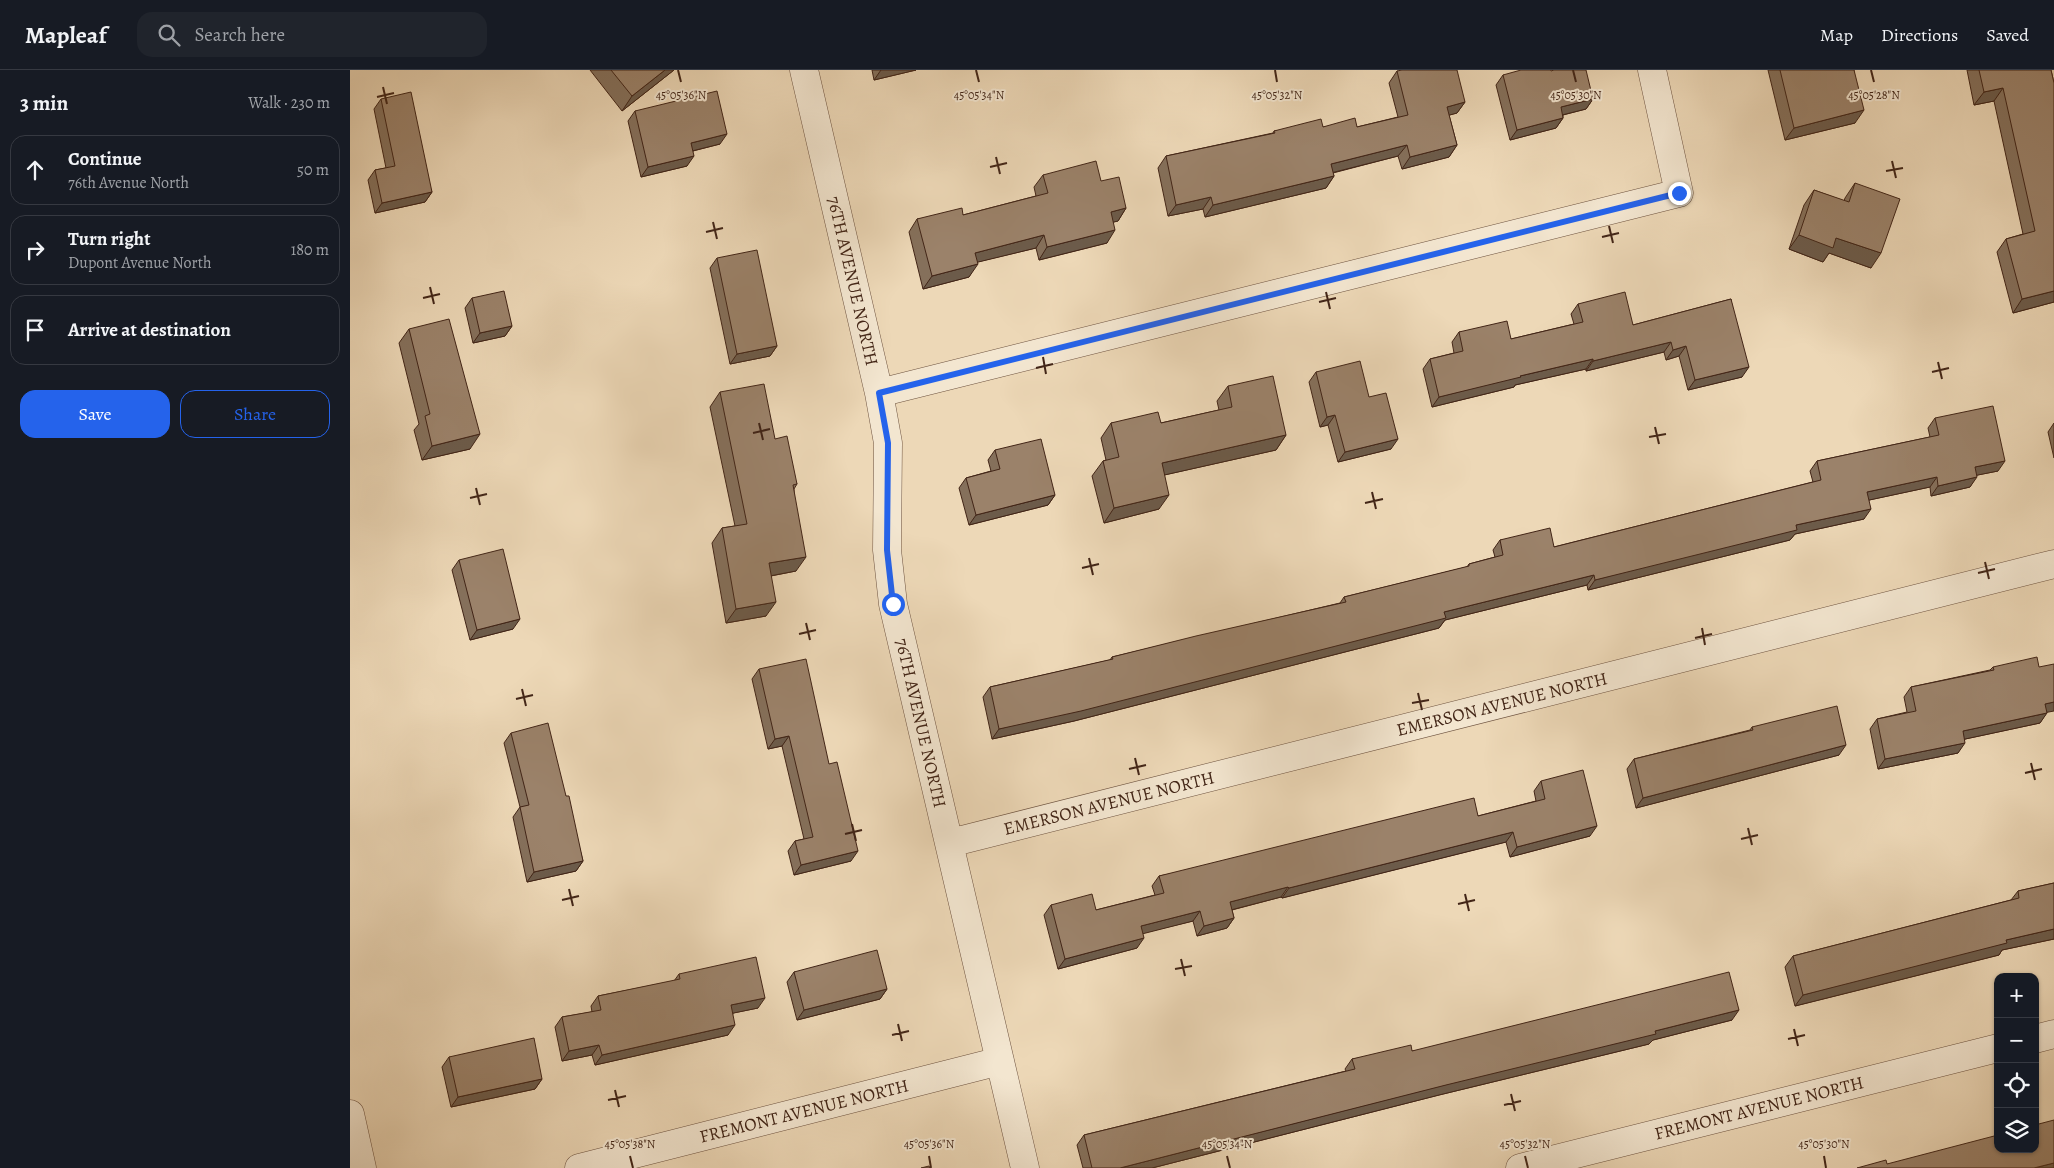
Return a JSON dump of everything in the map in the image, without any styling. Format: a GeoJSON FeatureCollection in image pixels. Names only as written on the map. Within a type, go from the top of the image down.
{"type":"FeatureCollection","features":[{"type":"Feature","properties":{"kind":"street","name":"76TH AVENUE NORTH"},"geometry":{"type":"LineString","coordinates":[[804,70],[879,393],[888,443],[887,550],[893,604],[1025,1168]]}},
{"type":"Feature","properties":{"kind":"street"},"geometry":{"type":"LineString","coordinates":[[879,393],[1679,193],[1652,70]]}},
{"type":"Feature","properties":{"kind":"street","name":"EMERSON AVENUE NORTH"},"geometry":{"type":"LineString","coordinates":[[950,844],[2054,564]]}},
{"type":"Feature","properties":{"kind":"street"},"geometry":{"type":"LineString","coordinates":[[2039,1038],[2054,1034]]}},
{"type":"Feature","properties":{"kind":"street","name":"FREMONT AVENUE NORTH"},"geometry":{"type":"LineString","coordinates":[[1520,1168],[1994,1049]]}},
{"type":"Feature","properties":{"kind":"street","name":"FREMONT AVENUE NORTH"},"geometry":{"type":"LineString","coordinates":[[579,1168],[1000,1061]]}},
{"type":"Feature","properties":{"kind":"street"},"geometry":{"type":"LineString","coordinates":[[350,1114],[362,1168]]}},
{"type":"Feature","properties":{"kind":"building"},"geometry":{"type":"Polygon","coordinates":[[[611,70],[665,70],[632,96],[611,70]]]}},
{"type":"Feature","properties":{"kind":"building"},"geometry":{"type":"Polygon","coordinates":[[[1457,70],[1465,102],[1447,107],[1457,145],[1410,157],[1407,145],[1331,164],[1334,176],[1213,205],[1211,197],[1176,205],[1166,156],[1275,133],[1274,131],[1321,119],[1323,127],[1355,118],[1357,127],[1408,115],[1397,71],[1457,70]]]}},
{"type":"Feature","properties":{"kind":"building"},"geometry":{"type":"Polygon","coordinates":[[[1521,70],[1586,70],[1593,99],[1561,107],[1563,118],[1517,130],[1503,75],[1521,70]]]}},
{"type":"Feature","properties":{"kind":"building"},"geometry":{"type":"Polygon","coordinates":[[[1780,70],[1854,70],[1864,110],[1794,128],[1780,70]]]}},
{"type":"Feature","properties":{"kind":"building"},"geometry":{"type":"Polygon","coordinates":[[[1979,70],[2051,70],[2054,83],[2054,291],[2022,299],[2006,239],[2035,231],[2003,88],[1984,92],[1979,70]]]}},
{"type":"Feature","properties":{"kind":"building"},"geometry":{"type":"Polygon","coordinates":[[[717,91],[727,134],[691,143],[694,156],[648,167],[635,111],[717,91]]]}},
{"type":"Feature","properties":{"kind":"building"},"geometry":{"type":"Polygon","coordinates":[[[411,92],[432,192],[382,203],[375,170],[395,166],[381,99],[411,92]]]}},
{"type":"Feature","properties":{"kind":"building"},"geometry":{"type":"Polygon","coordinates":[[[1096,161],[1101,181],[1119,177],[1126,208],[1111,212],[1115,230],[1047,247],[1044,235],[975,253],[978,264],[932,276],[917,219],[962,208],[963,215],[1048,193],[1043,175],[1096,161]]]}},
{"type":"Feature","properties":{"kind":"building"},"geometry":{"type":"Polygon","coordinates":[[[1855,183],[1900,199],[1881,253],[1836,238],[1833,248],[1799,235],[1814,190],[1849,202],[1855,183]]]}},
{"type":"Feature","properties":{"kind":"building"},"geometry":{"type":"Polygon","coordinates":[[[757,250],[777,346],[737,354],[717,258],[757,250]]]}},
{"type":"Feature","properties":{"kind":"building"},"geometry":{"type":"Polygon","coordinates":[[[504,291],[512,326],[480,333],[472,298],[504,291]]]}},
{"type":"Feature","properties":{"kind":"building"},"geometry":{"type":"Polygon","coordinates":[[[1625,292],[1633,325],[1731,299],[1749,367],[1695,380],[1686,346],[1673,350],[1671,342],[1520,376],[1439,397],[1430,359],[1463,351],[1459,332],[1507,321],[1511,339],[1583,322],[1578,304],[1625,292]]]}},
{"type":"Feature","properties":{"kind":"building"},"geometry":{"type":"Polygon","coordinates":[[[449,319],[480,434],[432,446],[425,416],[430,414],[409,329],[449,319]]]}},
{"type":"Feature","properties":{"kind":"building"},"geometry":{"type":"Polygon","coordinates":[[[1360,361],[1369,397],[1386,393],[1398,439],[1345,452],[1335,415],[1327,417],[1316,372],[1360,361]]]}},
{"type":"Feature","properties":{"kind":"building"},"geometry":{"type":"Polygon","coordinates":[[[1273,376],[1286,435],[1162,463],[1169,495],[1114,508],[1103,461],[1119,457],[1111,423],[1158,412],[1161,423],[1232,407],[1228,386],[1273,376]]]}},
{"type":"Feature","properties":{"kind":"building"},"geometry":{"type":"Polygon","coordinates":[[[764,384],[775,439],[787,436],[797,484],[793,485],[806,557],[769,563],[776,602],[736,609],[722,528],[747,524],[720,392],[764,384]]]}},
{"type":"Feature","properties":{"kind":"building"},"geometry":{"type":"Polygon","coordinates":[[[1993,406],[2005,461],[1975,467],[1977,477],[1938,486],[1937,477],[1867,492],[1871,509],[1796,525],[1797,530],[1595,580],[1594,575],[1444,612],[1446,618],[1081,711],[999,729],[990,687],[1113,659],[1112,657],[1196,636],[1346,602],[1344,597],[1469,566],[1469,564],[1503,555],[1500,540],[1550,528],[1554,547],[1821,480],[1817,461],[1939,435],[1935,418],[1993,406]]]}},
{"type":"Feature","properties":{"kind":"building"},"geometry":{"type":"Polygon","coordinates":[[[1041,439],[1055,495],[976,515],[966,478],[1000,469],[995,450],[1041,439]]]}},
{"type":"Feature","properties":{"kind":"building"},"geometry":{"type":"Polygon","coordinates":[[[503,549],[520,619],[477,630],[459,560],[503,549]]]}},
{"type":"Feature","properties":{"kind":"building"},"geometry":{"type":"Polygon","coordinates":[[[2037,657],[2039,667],[2054,664],[2054,702],[2045,704],[2047,713],[1963,731],[1965,743],[1885,759],[1877,719],[1916,711],[1911,687],[1994,670],[1993,667],[2037,657]]]}},
{"type":"Feature","properties":{"kind":"building"},"geometry":{"type":"Polygon","coordinates":[[[806,659],[829,764],[837,762],[858,851],[801,865],[795,841],[813,837],[789,736],[775,739],[759,669],[806,659]]]}},
{"type":"Feature","properties":{"kind":"building"},"geometry":{"type":"Polygon","coordinates":[[[1837,706],[1846,745],[1643,798],[1634,759],[1753,730],[1752,727],[1837,706]]]}},
{"type":"Feature","properties":{"kind":"building"},"geometry":{"type":"Polygon","coordinates":[[[548,723],[566,796],[569,796],[583,861],[534,872],[520,807],[529,805],[511,733],[548,723]]]}},
{"type":"Feature","properties":{"kind":"building"},"geometry":{"type":"Polygon","coordinates":[[[1583,770],[1597,826],[1517,847],[1513,832],[1288,887],[1230,902],[1234,918],[1204,926],[1200,911],[1141,926],[1144,938],[1065,959],[1051,905],[1092,894],[1096,910],[1164,893],[1159,876],[1474,798],[1478,816],[1545,799],[1541,781],[1583,770]]]}},
{"type":"Feature","properties":{"kind":"building"},"geometry":{"type":"Polygon","coordinates":[[[2054,883],[2054,929],[2006,940],[2007,943],[1803,995],[1793,956],[2019,898],[2018,891],[2054,883]]]}},
{"type":"Feature","properties":{"kind":"building"},"geometry":{"type":"Polygon","coordinates":[[[877,950],[887,989],[804,1010],[794,972],[877,950]]]}},
{"type":"Feature","properties":{"kind":"building"},"geometry":{"type":"Polygon","coordinates":[[[756,957],[765,998],[731,1005],[735,1025],[602,1055],[599,1045],[569,1051],[562,1017],[601,1010],[598,996],[680,979],[679,974],[756,957]]]}},
{"type":"Feature","properties":{"kind":"building"},"geometry":{"type":"Polygon","coordinates":[[[1729,972],[1739,1010],[1655,1031],[1656,1034],[1120,1168],[1092,1168],[1084,1135],[1355,1069],[1352,1059],[1411,1045],[1412,1051],[1729,972]]]}},
{"type":"Feature","properties":{"kind":"building"},"geometry":{"type":"Polygon","coordinates":[[[534,1038],[542,1079],[458,1097],[449,1057],[534,1038]]]}},
{"type":"Feature","properties":{"kind":"building"},"geometry":{"type":"Polygon","coordinates":[[[2054,1120],[2054,1163],[2034,1168],[1857,1168],[1886,1160],[1887,1164],[1994,1136],[1994,1153],[2039,1153],[2039,1124],[2054,1120]]]}},
{"type":"Feature","properties":{"kind":"route"},"geometry":{"type":"LineString","coordinates":[[893,604],[887,550],[888,443],[879,393],[1679,193]]}}]}
